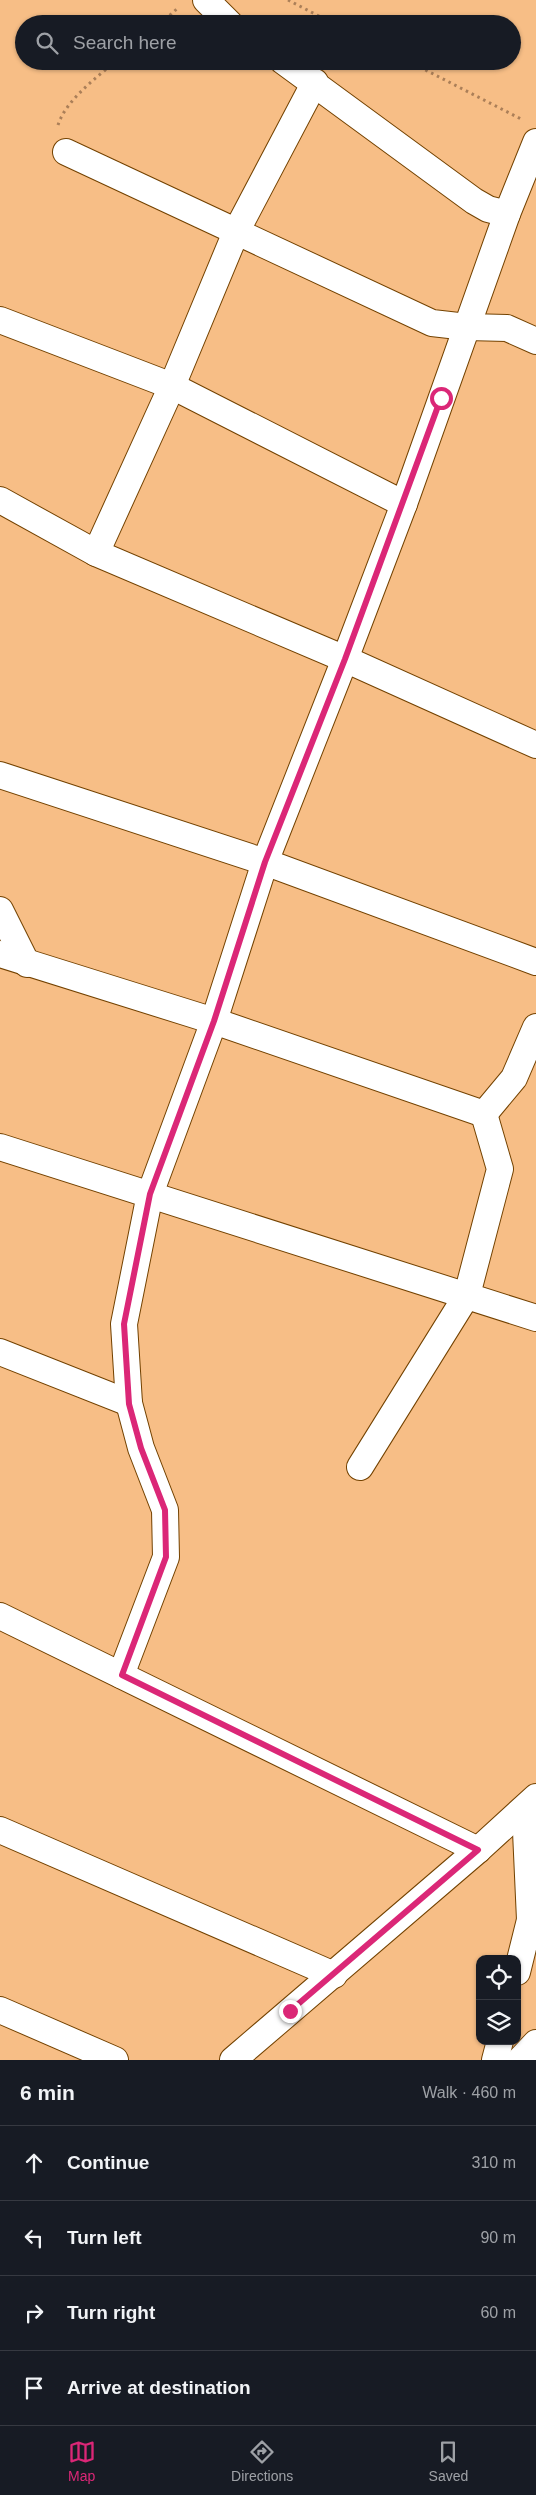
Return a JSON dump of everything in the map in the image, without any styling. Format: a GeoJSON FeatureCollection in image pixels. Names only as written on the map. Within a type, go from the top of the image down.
{"type":"FeatureCollection","features":[{"type":"Feature","properties":{"kind":"street"},"geometry":{"type":"LineString","coordinates":[[206,0],[221,15]]}},
{"type":"Feature","properties":{"kind":"street"},"geometry":{"type":"LineString","coordinates":[[297,70],[474,201],[488,209],[506,214]]}},
{"type":"Feature","properties":{"kind":"street"},"geometry":{"type":"LineString","coordinates":[[96,553],[172,386],[236,232],[315,82]]}},
{"type":"Feature","properties":{"kind":"street"},"geometry":{"type":"LineString","coordinates":[[122,1675],[166,1557],[165,1510],[141,1448],[129,1404],[124,1324],[150,1194],[214,1021],[265,862],[404,504],[506,214],[532,132]]}},
{"type":"Feature","properties":{"kind":"street"},"geometry":{"type":"LineString","coordinates":[[66,152],[432,323],[467,327],[507,328],[536,341]]}},
{"type":"Feature","properties":{"kind":"street"},"geometry":{"type":"LineString","coordinates":[[0,320],[172,386],[404,504]]}},
{"type":"Feature","properties":{"kind":"street"},"geometry":{"type":"LineString","coordinates":[[0,500],[96,553],[345,659],[536,745]]}},
{"type":"Feature","properties":{"kind":"street"},"geometry":{"type":"LineString","coordinates":[[0,775],[265,862],[536,962]]}},
{"type":"Feature","properties":{"kind":"street"},"geometry":{"type":"LineString","coordinates":[[0,910],[27,964]]}},
{"type":"Feature","properties":{"kind":"street"},"geometry":{"type":"LineString","coordinates":[[0,954],[214,1021],[484,1114]]}},
{"type":"Feature","properties":{"kind":"street"},"geometry":{"type":"LineString","coordinates":[[484,1114],[514,1078],[536,1027]]}},
{"type":"Feature","properties":{"kind":"street"},"geometry":{"type":"LineString","coordinates":[[360,1467],[466,1295],[500,1169],[484,1114]]}},
{"type":"Feature","properties":{"kind":"street"},"geometry":{"type":"LineString","coordinates":[[0,1147],[536,1318]]}},
{"type":"Feature","properties":{"kind":"street"},"geometry":{"type":"LineString","coordinates":[[0,1352],[129,1404]]}},
{"type":"Feature","properties":{"kind":"street"},"geometry":{"type":"LineString","coordinates":[[0,1616],[478,1850]]}},
{"type":"Feature","properties":{"kind":"street"},"geometry":{"type":"LineString","coordinates":[[233,2060],[334,1975],[531,1803]]}},
{"type":"Feature","properties":{"kind":"street"},"geometry":{"type":"LineString","coordinates":[[521,1960],[533,1926],[531,1803]]}},
{"type":"Feature","properties":{"kind":"street"},"geometry":{"type":"LineString","coordinates":[[0,1830],[334,1975]]}},
{"type":"Feature","properties":{"kind":"street"},"geometry":{"type":"LineString","coordinates":[[0,2010],[115,2060]]}},
{"type":"Feature","properties":{"kind":"street"},"geometry":{"type":"LineString","coordinates":[[520,2060],[536,2044]]}},
{"type":"Feature","properties":{"kind":"street"},"geometry":{"type":"LineString","coordinates":[[495,2060],[499,2045]]}},
{"type":"Feature","properties":{"kind":"path"},"geometry":{"type":"LineString","coordinates":[[288,0],[317,15]]}},
{"type":"Feature","properties":{"kind":"path"},"geometry":{"type":"LineString","coordinates":[[170,15],[181,6]]}},
{"type":"Feature","properties":{"kind":"path"},"geometry":{"type":"LineString","coordinates":[[66,152],[58,142],[56,132],[60,121],[67,109],[106,70]]}},
{"type":"Feature","properties":{"kind":"path"},"geometry":{"type":"LineString","coordinates":[[424,70],[532,132]]}},
{"type":"Feature","properties":{"kind":"route"},"geometry":{"type":"LineString","coordinates":[[290,2011],[478,1850],[122,1675],[166,1557],[165,1510],[141,1448],[129,1404],[124,1324],[150,1194],[214,1021],[265,862],[404,504],[441,398]]}}]}
